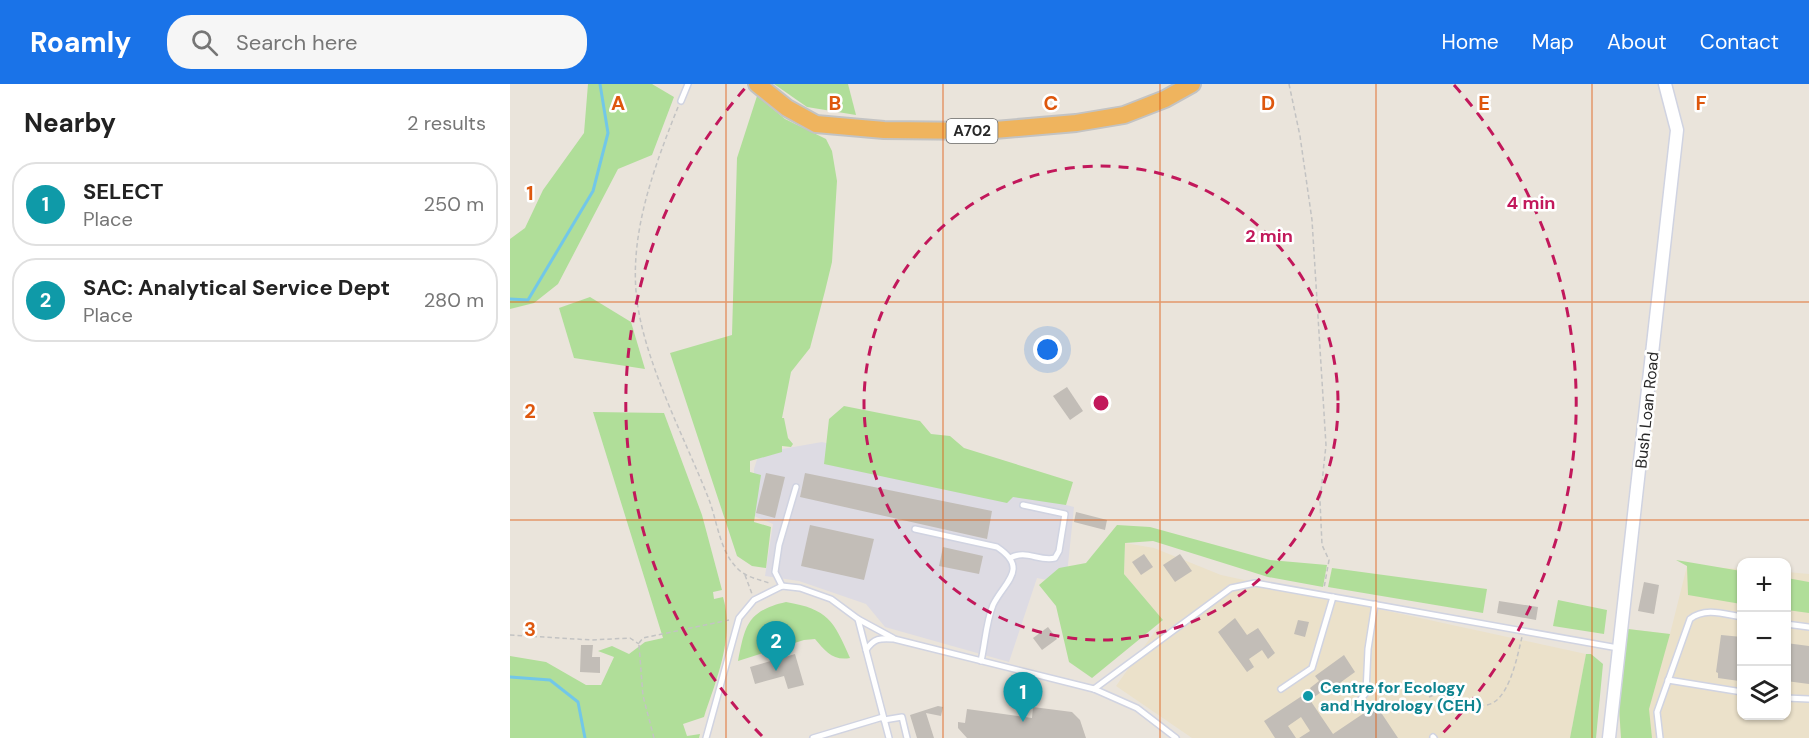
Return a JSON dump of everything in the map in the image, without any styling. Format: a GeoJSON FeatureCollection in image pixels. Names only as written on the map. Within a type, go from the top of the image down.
{"type":"FeatureCollection","features":[{"type":"Feature","properties":{"kind":"highway","name":"A702"},"geometry":{"type":"LineString","coordinates":[[757,84],[787,108],[816,124],[884,130],[983,132],[1076,123],[1124,115],[1165,99],[1192,84]]}},
{"type":"Feature","properties":{"kind":"street","name":"Bush Loan Road"},"geometry":{"type":"LineString","coordinates":[[1609,738],[1677,130],[1665,84]]}},
{"type":"Feature","properties":{"kind":"lane"},"geometry":{"type":"LineString","coordinates":[[681,100],[688,84]]}},
{"type":"Feature","properties":{"kind":"lane"},"geometry":{"type":"LineString","coordinates":[[782,586],[775,572],[779,545],[796,487]]}},
{"type":"Feature","properties":{"kind":"lane"},"geometry":{"type":"LineString","coordinates":[[1010,558],[1023,554],[1051,559],[1055,558],[1059,551],[1065,514],[1023,505]]}},
{"type":"Feature","properties":{"kind":"lane"},"geometry":{"type":"LineString","coordinates":[[915,529],[998,547],[1010,558],[1013,575],[993,606],[981,661]]}},
{"type":"Feature","properties":{"kind":"lane"},"geometry":{"type":"LineString","coordinates":[[1094,688],[1232,588],[1255,583],[1618,648]]}},
{"type":"Feature","properties":{"kind":"lane"},"geometry":{"type":"LineString","coordinates":[[706,738],[739,618],[754,600],[782,586],[800,588],[831,599],[858,619],[894,639]]}},
{"type":"Feature","properties":{"kind":"lane"},"geometry":{"type":"LineString","coordinates":[[1281,689],[1312,668],[1333,597]]}},
{"type":"Feature","properties":{"kind":"lane"},"geometry":{"type":"LineString","coordinates":[[1353,708],[1366,693],[1368,649],[1375,604]]}},
{"type":"Feature","properties":{"kind":"lane"},"geometry":{"type":"LineString","coordinates":[[1660,738],[1658,712],[1690,619],[1697,613],[1707,611],[1737,616]]}},
{"type":"Feature","properties":{"kind":"lane"},"geometry":{"type":"LineString","coordinates":[[858,619],[890,738]]}},
{"type":"Feature","properties":{"kind":"lane"},"geometry":{"type":"LineString","coordinates":[[1791,625],[1809,627]]}},
{"type":"Feature","properties":{"kind":"lane"},"geometry":{"type":"LineString","coordinates":[[867,650],[878,638],[894,639],[1094,688],[1137,708],[1172,737]]}},
{"type":"Feature","properties":{"kind":"lane"},"geometry":{"type":"LineString","coordinates":[[1668,680],[1737,691]]}},
{"type":"Feature","properties":{"kind":"lane"},"geometry":{"type":"LineString","coordinates":[[1791,698],[1809,699]]}},
{"type":"Feature","properties":{"kind":"lane"},"geometry":{"type":"LineString","coordinates":[[813,738],[884,719],[902,717],[908,738]]}},
{"type":"Feature","properties":{"kind":"path"},"geometry":{"type":"LineString","coordinates":[[1289,84],[1300,136],[1312,220],[1326,446],[1320,501],[1322,545],[1329,560],[1323,595]]}},
{"type":"Feature","properties":{"kind":"path"},"geometry":{"type":"LineString","coordinates":[[681,100],[653,170],[639,236],[636,291],[642,328],[674,417],[709,498],[726,553],[736,568],[745,575],[782,586]]}},
{"type":"Feature","properties":{"kind":"path"},"geometry":{"type":"LineString","coordinates":[[745,575],[754,600]]}},
{"type":"Feature","properties":{"kind":"path"},"geometry":{"type":"LineString","coordinates":[[654,738],[643,696],[639,644],[643,638],[739,618]]}},
{"type":"Feature","properties":{"kind":"path"},"geometry":{"type":"LineString","coordinates":[[1429,698],[1436,694],[1483,706],[1492,705],[1500,699],[1515,667],[1524,631]]}},
{"type":"Feature","properties":{"kind":"path"},"geometry":{"type":"LineString","coordinates":[[510,635],[592,640],[630,638],[639,644]]}},
{"type":"Feature","properties":{"kind":"shaded area"},"geometry":{"type":"Polygon","coordinates":[[[822,442],[1074,507],[1066,584],[1037,578],[1009,662],[885,627],[866,604],[799,581],[765,576],[773,524],[754,516],[754,469],[759,453],[822,442]]]}},
{"type":"Feature","properties":{"kind":"shaded area"},"geometry":{"type":"Polygon","coordinates":[[[1125,543],[1154,548],[1221,575],[1586,654],[1570,738],[1192,738],[1116,686],[1163,620],[1124,574],[1125,543]]]}},
{"type":"Feature","properties":{"kind":"shaded area"},"geometry":{"type":"Polygon","coordinates":[[[1687,566],[1737,569],[1737,720],[1791,720],[1791,572],[1809,574],[1809,738],[1621,738],[1619,707],[1628,629],[1670,634],[1687,566]]]}},
{"type":"Feature","properties":{"kind":"green space"},"geometry":{"type":"Polygon","coordinates":[[[588,84],[652,84],[674,97],[652,155],[618,169],[558,284],[534,303],[510,309],[510,239],[525,228],[543,190],[584,133],[588,84]]]}},
{"type":"Feature","properties":{"kind":"green space"},"geometry":{"type":"Polygon","coordinates":[[[774,84],[848,84],[856,115],[807,107],[774,84]]]}},
{"type":"Feature","properties":{"kind":"green space"},"geometry":{"type":"Polygon","coordinates":[[[757,96],[785,119],[826,139],[832,151],[837,181],[832,262],[810,348],[791,372],[782,418],[784,418],[788,438],[793,444],[791,447],[782,446],[782,452],[750,461],[750,472],[761,475],[754,522],[771,527],[766,568],[752,566],[737,556],[670,353],[732,335],[737,158],[757,96]]]}},
{"type":"Feature","properties":{"kind":"green space"},"geometry":{"type":"Polygon","coordinates":[[[590,297],[631,322],[645,369],[574,358],[559,308],[590,297]]]}},
{"type":"Feature","properties":{"kind":"green space"},"geometry":{"type":"Polygon","coordinates":[[[844,406],[920,421],[931,434],[950,436],[964,448],[1073,482],[1066,505],[1013,497],[1007,503],[824,464],[829,419],[844,406]]]}},
{"type":"Feature","properties":{"kind":"green space"},"geometry":{"type":"Polygon","coordinates":[[[593,412],[664,413],[702,515],[722,590],[713,592],[714,599],[723,597],[727,627],[722,658],[704,717],[683,724],[687,736],[700,734],[699,738],[510,738],[510,656],[546,662],[586,685],[601,685],[614,657],[598,651],[612,646],[629,654],[645,642],[663,638],[593,412]]]}},
{"type":"Feature","properties":{"kind":"green space"},"geometry":{"type":"Polygon","coordinates":[[[1117,525],[1150,527],[1270,560],[1327,565],[1323,587],[1268,577],[1153,541],[1125,543],[1124,574],[1163,620],[1092,678],[1069,662],[1056,606],[1039,585],[1059,568],[1086,563],[1117,525]]]}},
{"type":"Feature","properties":{"kind":"green space"},"geometry":{"type":"Polygon","coordinates":[[[1676,560],[1737,570],[1737,603],[1688,595],[1687,566],[1676,560]]]}},
{"type":"Feature","properties":{"kind":"green space"},"geometry":{"type":"Polygon","coordinates":[[[1332,568],[1487,589],[1483,613],[1328,587],[1332,568]]]}},
{"type":"Feature","properties":{"kind":"green space"},"geometry":{"type":"Polygon","coordinates":[[[1791,579],[1809,582],[1809,613],[1791,611],[1791,579]]]}},
{"type":"Feature","properties":{"kind":"green space"},"geometry":{"type":"Polygon","coordinates":[[[1558,600],[1607,610],[1604,634],[1553,626],[1558,600]]]}},
{"type":"Feature","properties":{"kind":"green space"},"geometry":{"type":"Polygon","coordinates":[[[786,602],[811,608],[828,619],[850,658],[834,656],[815,639],[804,640],[738,661],[743,638],[750,622],[763,610],[786,602]]]}},
{"type":"Feature","properties":{"kind":"green space"},"geometry":{"type":"Polygon","coordinates":[[[1628,629],[1670,634],[1649,709],[1652,738],[1621,738],[1619,707],[1628,629]]]}},
{"type":"Feature","properties":{"kind":"green space"},"geometry":{"type":"Polygon","coordinates":[[[1586,654],[1591,654],[1603,664],[1596,738],[1570,738],[1586,654]]]}},
{"type":"Feature","properties":{"kind":"building"},"geometry":{"type":"Polygon","coordinates":[[[1067,387],[1083,411],[1070,420],[1053,396],[1067,387]]]}},
{"type":"Feature","properties":{"kind":"building"},"geometry":{"type":"Polygon","coordinates":[[[766,473],[785,477],[775,518],[756,513],[766,473]]]}},
{"type":"Feature","properties":{"kind":"building"},"geometry":{"type":"Polygon","coordinates":[[[805,473],[992,511],[987,539],[800,497],[805,473]]]}},
{"type":"Feature","properties":{"kind":"building"},"geometry":{"type":"Polygon","coordinates":[[[1076,512],[1107,520],[1105,530],[1074,522],[1076,512]]]}},
{"type":"Feature","properties":{"kind":"building"},"geometry":{"type":"Polygon","coordinates":[[[810,525],[874,539],[864,580],[801,566],[810,525]]]}},
{"type":"Feature","properties":{"kind":"building"},"geometry":{"type":"Polygon","coordinates":[[[943,547],[983,556],[979,574],[939,566],[943,547]]]}},
{"type":"Feature","properties":{"kind":"building"},"geometry":{"type":"Polygon","coordinates":[[[1144,554],[1153,567],[1141,575],[1132,562],[1144,554]]]}},
{"type":"Feature","properties":{"kind":"building"},"geometry":{"type":"Polygon","coordinates":[[[1180,554],[1192,571],[1175,582],[1163,565],[1180,554]]]}},
{"type":"Feature","properties":{"kind":"building"},"geometry":{"type":"Polygon","coordinates":[[[1644,582],[1659,585],[1654,614],[1638,611],[1644,582]]]}},
{"type":"Feature","properties":{"kind":"building"},"geometry":{"type":"Polygon","coordinates":[[[1499,601],[1538,607],[1536,620],[1497,613],[1499,601]]]}},
{"type":"Feature","properties":{"kind":"building"},"geometry":{"type":"Polygon","coordinates":[[[1235,618],[1247,635],[1258,628],[1275,653],[1268,659],[1262,650],[1249,659],[1254,667],[1247,672],[1218,632],[1235,618]]]}},
{"type":"Feature","properties":{"kind":"building"},"geometry":{"type":"Polygon","coordinates":[[[1298,620],[1309,622],[1305,637],[1294,634],[1298,620]]]}},
{"type":"Feature","properties":{"kind":"building"},"geometry":{"type":"Polygon","coordinates":[[[1048,627],[1057,639],[1042,650],[1033,638],[1048,627]]]}},
{"type":"Feature","properties":{"kind":"building"},"geometry":{"type":"Polygon","coordinates":[[[1721,635],[1737,637],[1737,681],[1718,678],[1716,672],[1721,635]]]}},
{"type":"Feature","properties":{"kind":"building"},"geometry":{"type":"Polygon","coordinates":[[[1791,644],[1809,646],[1809,684],[1791,682],[1791,644]]]}},
{"type":"Feature","properties":{"kind":"building"},"geometry":{"type":"Polygon","coordinates":[[[581,645],[593,645],[592,657],[600,657],[600,673],[580,672],[581,645]]]}},
{"type":"Feature","properties":{"kind":"building"},"geometry":{"type":"Polygon","coordinates":[[[795,654],[804,685],[788,689],[784,676],[755,684],[750,667],[795,654]]]}},
{"type":"Feature","properties":{"kind":"building","name":"Centre for Ecology and Hydrology (CEH)"},"geometry":{"type":"Polygon","coordinates":[[[1344,655],[1355,672],[1326,693],[1324,690],[1310,700],[1333,734],[1376,705],[1398,738],[1299,738],[1310,731],[1301,717],[1288,726],[1296,738],[1275,738],[1264,721],[1311,690],[1310,688],[1319,681],[1315,676],[1344,655]]]}},
{"type":"Feature","properties":{"kind":"building"},"geometry":{"type":"Polygon","coordinates":[[[938,706],[943,707],[941,716],[926,713],[934,738],[917,738],[910,715],[938,706]]]}},
{"type":"Feature","properties":{"kind":"building"},"geometry":{"type":"Polygon","coordinates":[[[1033,707],[1072,712],[1080,720],[1086,738],[967,738],[958,728],[958,722],[965,723],[967,709],[1032,718],[1033,707]]]}},
{"type":"Feature","properties":{"kind":"waterway"},"geometry":{"type":"LineString","coordinates":[[510,299],[528,300],[593,191],[608,133],[600,84]]}},
{"type":"Feature","properties":{"kind":"waterway"},"geometry":{"type":"LineString","coordinates":[[510,677],[550,680],[578,702],[585,738]]}},
{"type":"Feature","properties":{"kind":"place","name":"SAC: Analytical Service Dept"},"geometry":{"type":"Point","coordinates":[776,671]}},
{"type":"Feature","properties":{"kind":"place","name":"Centre for Ecology and Hydrology (CEH)"},"geometry":{"type":"Point","coordinates":[1308,696]}},
{"type":"Feature","properties":{"kind":"place","name":"SELECT"},"geometry":{"type":"Point","coordinates":[1023,722]}}]}
